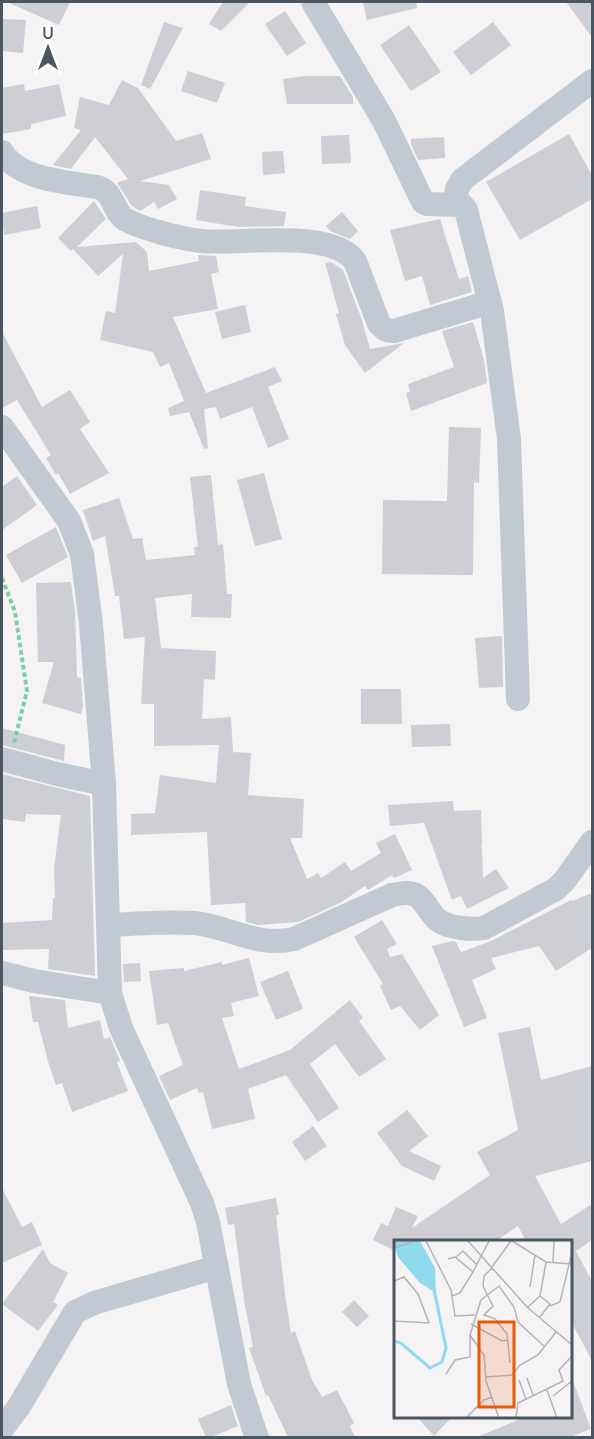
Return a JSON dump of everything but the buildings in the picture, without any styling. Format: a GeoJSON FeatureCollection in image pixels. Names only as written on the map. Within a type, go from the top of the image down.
{"type":"FeatureCollection","features":[{"type":"Feature","properties":{"kind":"street"},"geometry":{"type":"LineString","coordinates":[[313,2],[384,122],[423,202],[462,205],[466,210],[489,302],[509,439],[518,699]]}},
{"type":"Feature","properties":{"kind":"street"},"geometry":{"type":"LineString","coordinates":[[455,204],[457,189],[462,180],[592,81]]}},
{"type":"Feature","properties":{"kind":"street"},"geometry":{"type":"LineString","coordinates":[[2,152],[16,168],[64,183],[102,189],[108,193],[125,219],[182,238],[203,241],[262,240],[320,243],[349,253],[355,261],[379,324],[386,330],[394,331],[489,302]]}},
{"type":"Feature","properties":{"kind":"street"},"geometry":{"type":"LineString","coordinates":[[2,427],[69,521],[82,554],[91,624],[105,784],[110,993],[121,1028],[202,1203],[217,1266],[239,1384],[257,1437]]}},
{"type":"Feature","properties":{"kind":"street"},"geometry":{"type":"LineString","coordinates":[[5,760],[105,784]]}},
{"type":"Feature","properties":{"kind":"street"},"geometry":{"type":"LineString","coordinates":[[109,925],[196,923],[266,942],[280,942],[294,939],[392,895],[405,893],[416,895],[439,921],[447,925],[484,928],[556,889],[592,842]]}},
{"type":"Feature","properties":{"kind":"street"},"geometry":{"type":"LineString","coordinates":[[2,973],[34,981],[110,993]]}},
{"type":"Feature","properties":{"kind":"street"},"geometry":{"type":"LineString","coordinates":[[2,1429],[18,1408],[75,1312],[94,1303],[217,1266]]}},
{"type":"Feature","properties":{"kind":"path"},"geometry":{"type":"LineString","coordinates":[[2,578],[15,612],[27,692],[21,720],[5,760]]}}]}
